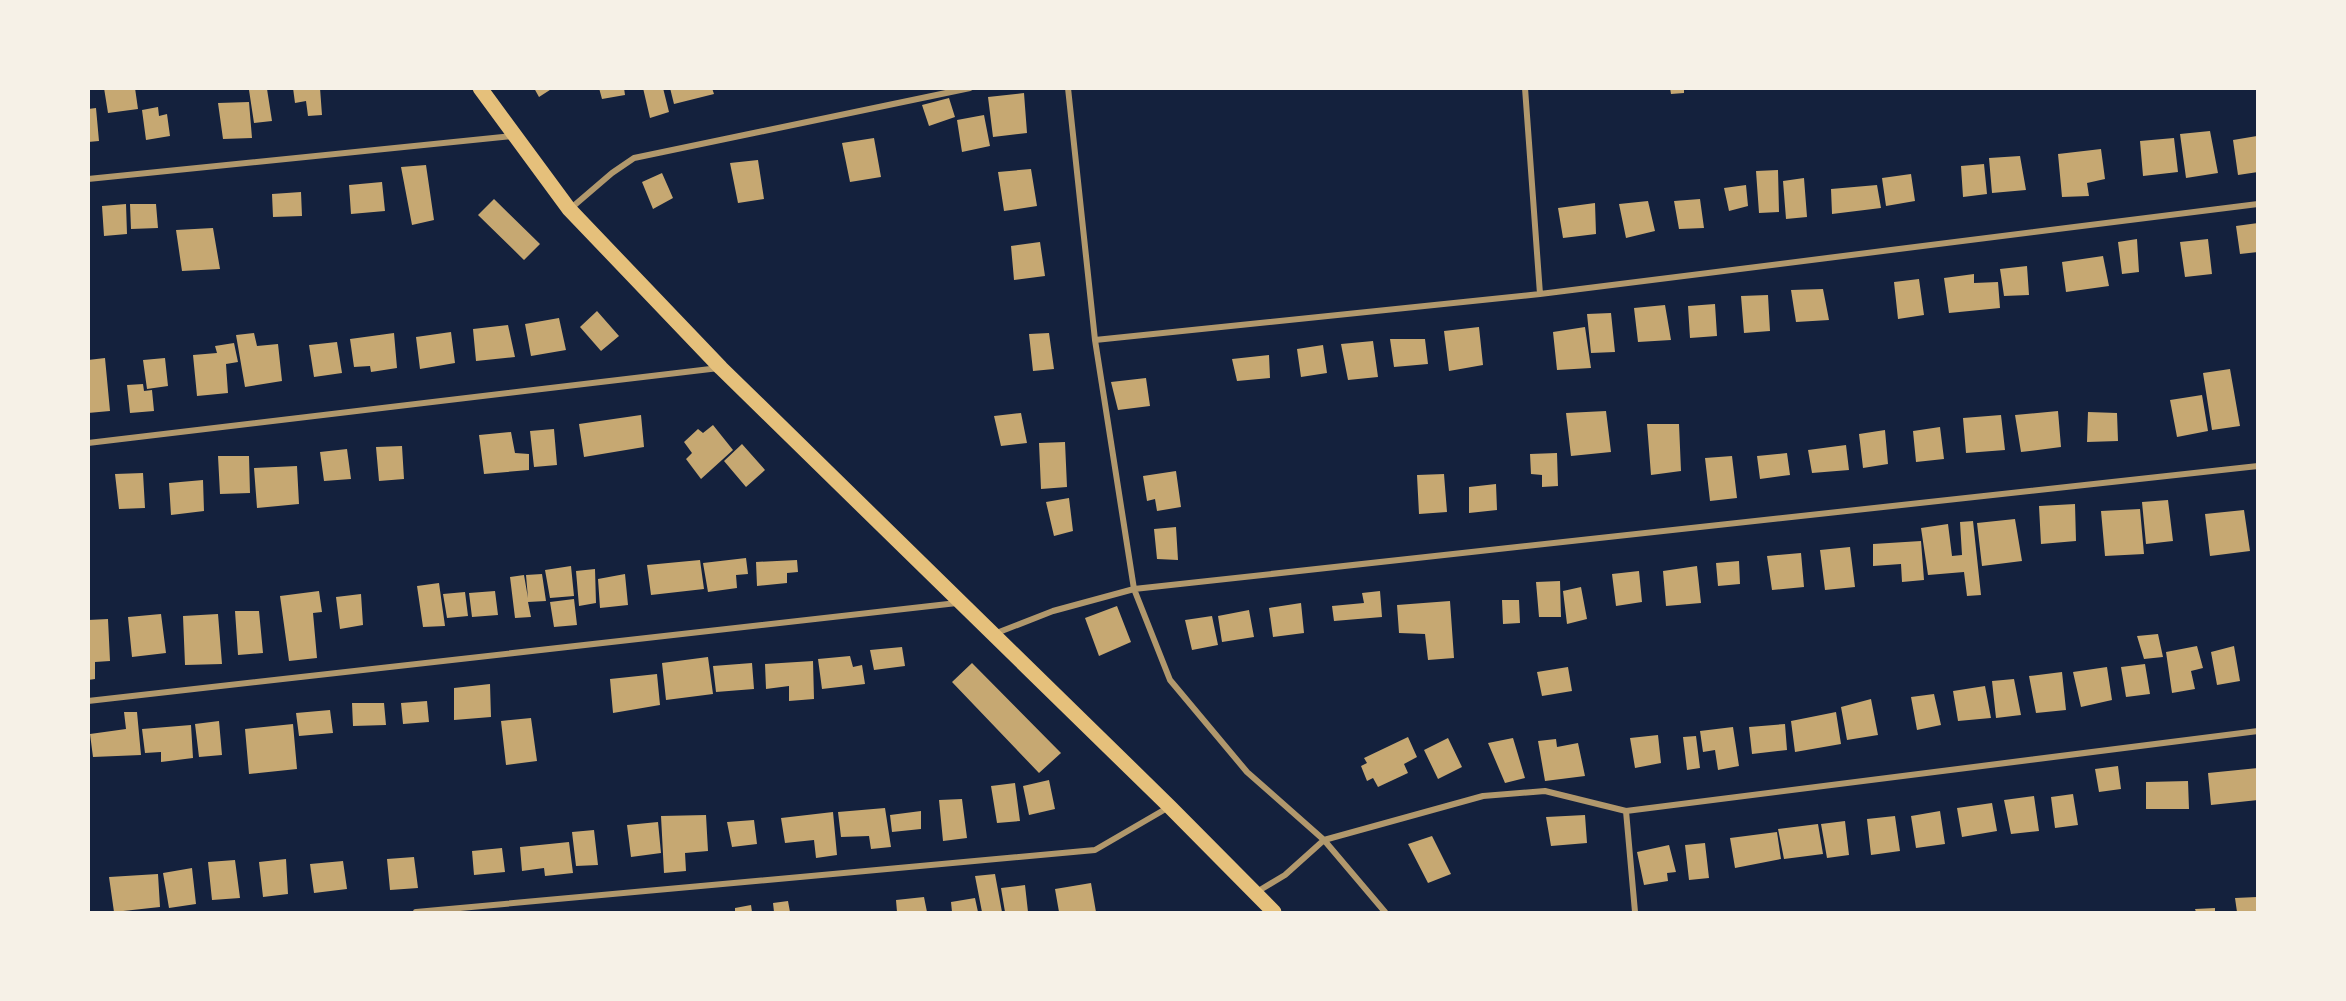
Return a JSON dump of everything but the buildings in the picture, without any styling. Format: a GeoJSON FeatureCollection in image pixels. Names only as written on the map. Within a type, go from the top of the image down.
{"type":"FeatureCollection","features":[{"type":"Feature","properties":{"kind":"highway"},"geometry":{"type":"LineString","coordinates":[[480,88],[569,209],[721,368],[1275,912]]}},
{"type":"Feature","properties":{"kind":"street"},"geometry":{"type":"LineString","coordinates":[[569,209],[634,158],[970,88]]}},
{"type":"Feature","properties":{"kind":"street"},"geometry":{"type":"LineString","coordinates":[[1068,88],[1095,340],[1134,589],[1170,680],[1247,772],[1324,840],[1385,912]]}},
{"type":"Feature","properties":{"kind":"street"},"geometry":{"type":"LineString","coordinates":[[1525,88],[1540,294]]}},
{"type":"Feature","properties":{"kind":"street"},"geometry":{"type":"LineString","coordinates":[[88,179],[513,135]]}},
{"type":"Feature","properties":{"kind":"street"},"geometry":{"type":"LineString","coordinates":[[1095,340],[1540,294],[2258,204]]}},
{"type":"Feature","properties":{"kind":"street"},"geometry":{"type":"LineString","coordinates":[[88,443],[721,368]]}},
{"type":"Feature","properties":{"kind":"street"},"geometry":{"type":"LineString","coordinates":[[994,634],[1053,610],[1134,589],[2258,466]]}},
{"type":"Feature","properties":{"kind":"street"},"geometry":{"type":"LineString","coordinates":[[88,701],[961,602]]}},
{"type":"Feature","properties":{"kind":"street"},"geometry":{"type":"LineString","coordinates":[[1254,893],[1285,875],[1324,840],[1483,796],[1545,791],[1626,811],[2258,731]]}},
{"type":"Feature","properties":{"kind":"street"},"geometry":{"type":"LineString","coordinates":[[416,912],[1095,850],[1170,807]]}},
{"type":"Feature","properties":{"kind":"street"},"geometry":{"type":"LineString","coordinates":[[1626,811],[1635,912]]}}]}
